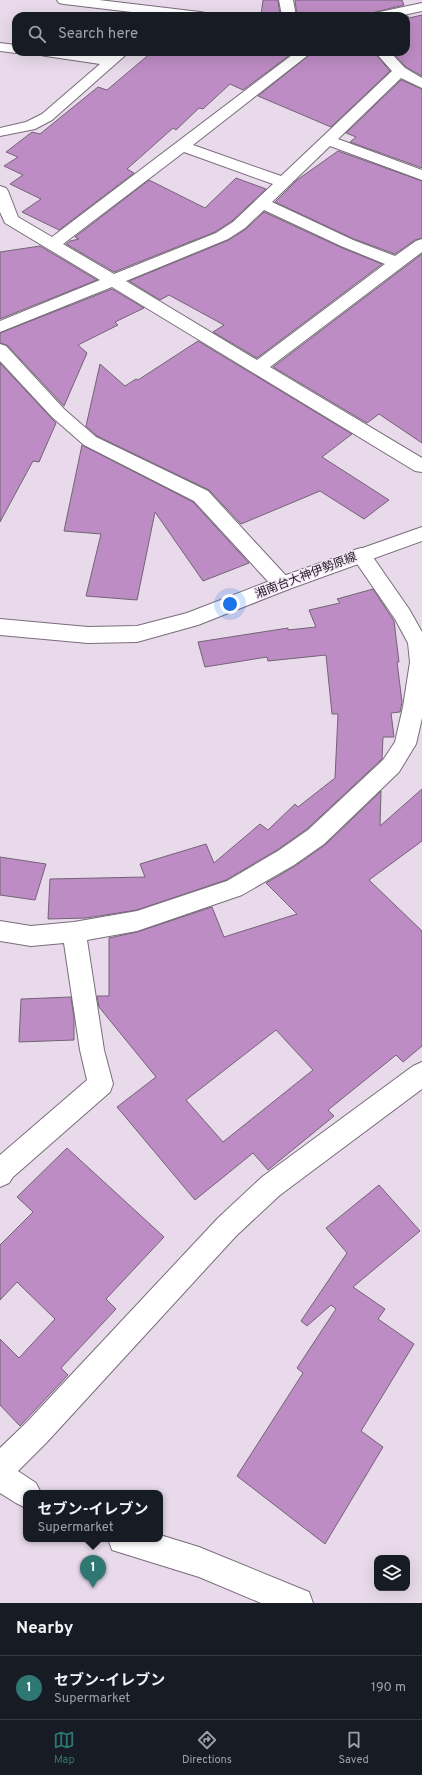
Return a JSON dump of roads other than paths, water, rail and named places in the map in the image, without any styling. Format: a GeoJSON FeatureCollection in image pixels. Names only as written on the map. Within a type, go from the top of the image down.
{"type":"FeatureCollection","features":[{"type":"Feature","properties":{"kind":"street"},"geometry":{"type":"LineString","coordinates":[[64,0],[132,4],[159,12]]}},
{"type":"Feature","properties":{"kind":"street"},"geometry":{"type":"LineString","coordinates":[[286,0],[288,12]]}},
{"type":"Feature","properties":{"kind":"street"},"geometry":{"type":"LineString","coordinates":[[399,12],[422,7]]}},
{"type":"Feature","properties":{"kind":"street"},"geometry":{"type":"LineString","coordinates":[[0,47],[12,48]]}},
{"type":"Feature","properties":{"kind":"street"},"geometry":{"type":"LineString","coordinates":[[103,56],[117,57]]}},
{"type":"Feature","properties":{"kind":"street"},"geometry":{"type":"LineString","coordinates":[[52,245],[300,56]]}},
{"type":"Feature","properties":{"kind":"street"},"geometry":{"type":"LineString","coordinates":[[386,56],[400,71],[422,84]]}},
{"type":"Feature","properties":{"kind":"street"},"geometry":{"type":"LineString","coordinates":[[0,132],[30,126],[47,118],[117,57]]}},
{"type":"Feature","properties":{"kind":"street"},"geometry":{"type":"LineString","coordinates":[[0,327],[114,282],[222,236],[239,225],[400,71]]}},
{"type":"Feature","properties":{"kind":"street"},"geometry":{"type":"LineString","coordinates":[[328,140],[422,175]]}},
{"type":"Feature","properties":{"kind":"street"},"geometry":{"type":"LineString","coordinates":[[182,146],[283,182]]}},
{"type":"Feature","properties":{"kind":"street"},"geometry":{"type":"LineString","coordinates":[[0,191],[5,221],[52,245],[422,466]]}},
{"type":"Feature","properties":{"kind":"street"},"geometry":{"type":"LineString","coordinates":[[261,203],[347,243],[397,263]]}},
{"type":"Feature","properties":{"kind":"street"},"geometry":{"type":"LineString","coordinates":[[258,368],[422,244]]}},
{"type":"Feature","properties":{"kind":"street"},"geometry":{"type":"LineString","coordinates":[[0,350],[58,413],[90,441],[201,496],[282,584]]}},
{"type":"Feature","properties":{"kind":"street","name":"湘南台大神伊勢原線"},"geometry":{"type":"LineString","coordinates":[[0,627],[88,635],[137,634],[191,620],[282,584],[422,534]]}},
{"type":"Feature","properties":{"kind":"street"},"geometry":{"type":"LineString","coordinates":[[0,931],[31,936],[74,932],[137,921],[234,888],[286,858],[316,837],[391,766],[405,744],[414,707],[420,662],[418,643],[402,614],[361,556]]}},
{"type":"Feature","properties":{"kind":"street"},"geometry":{"type":"LineString","coordinates":[[0,1174],[4,1168],[101,1084],[92,1050],[74,932]]}},
{"type":"Feature","properties":{"kind":"street"},"geometry":{"type":"LineString","coordinates":[[0,1468],[37,1432],[227,1227],[266,1191],[422,1074]]}},
{"type":"Feature","properties":{"kind":"street"},"geometry":{"type":"LineString","coordinates":[[0,1476],[23,1491]]}},
{"type":"Feature","properties":{"kind":"street"},"geometry":{"type":"LineString","coordinates":[[132,1542],[199,1562],[298,1603]]}},
{"type":"Feature","properties":{"kind":"place","name":"セブン-イレブン"},"geometry":{"type":"Point","coordinates":[93,1588]}}]}
